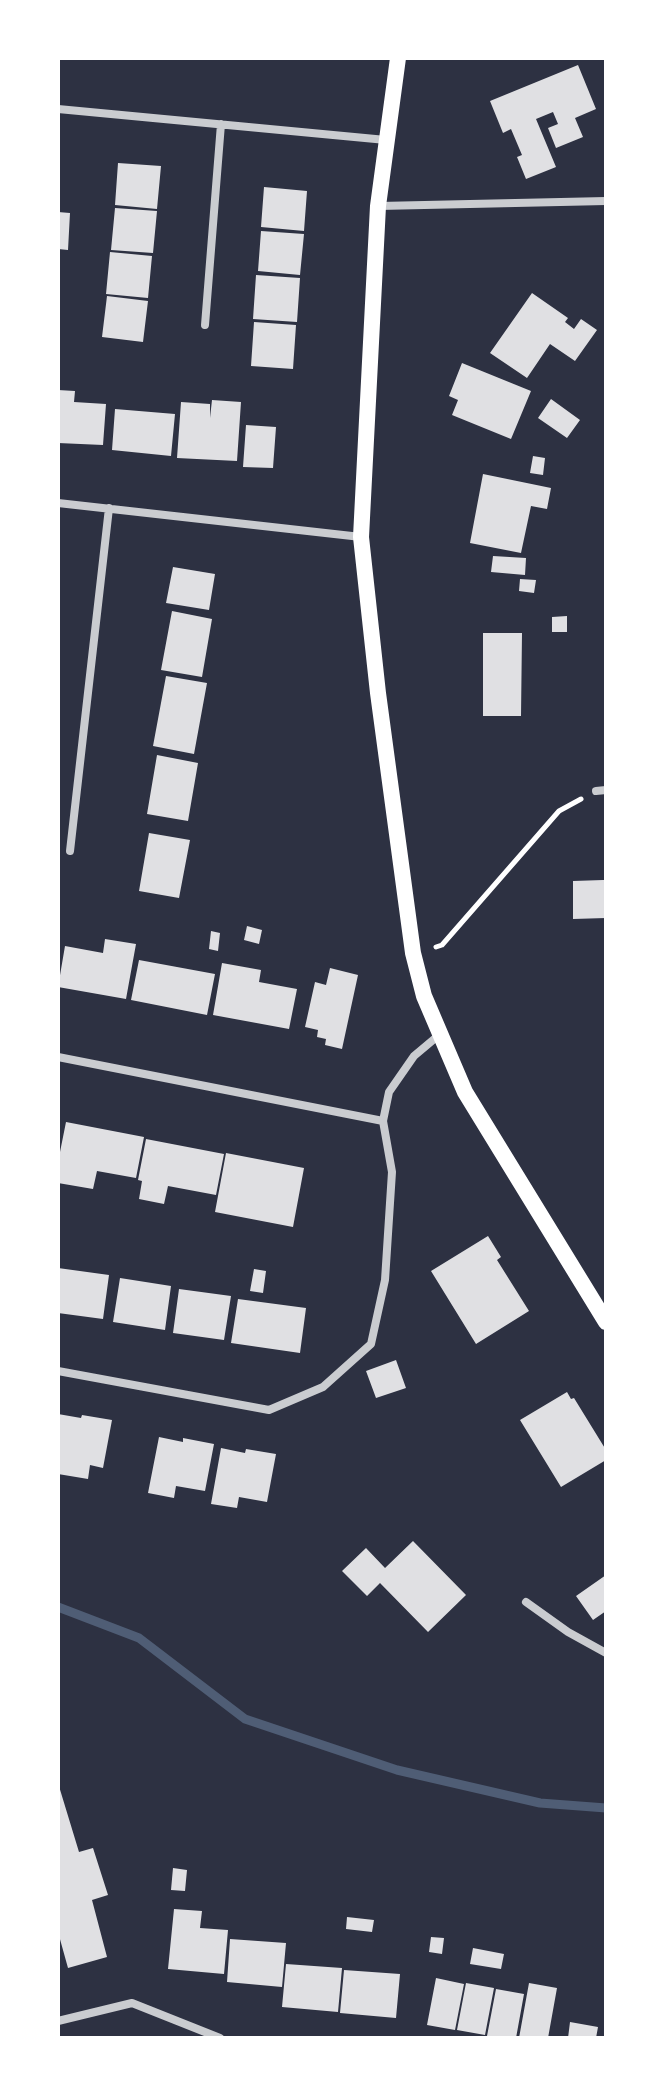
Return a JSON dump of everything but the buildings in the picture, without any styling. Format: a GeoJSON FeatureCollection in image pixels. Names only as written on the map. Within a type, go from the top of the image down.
{"type":"FeatureCollection","features":[{"type":"Feature","properties":{"kind":"main road"},"geometry":{"type":"LineString","coordinates":[[398,58],[378,206],[361,537],[378,693],[413,953],[424,996],[465,1092],[606,1322]]}},
{"type":"Feature","properties":{"kind":"street"},"geometry":{"type":"LineString","coordinates":[[58,109],[386,140]]}},
{"type":"Feature","properties":{"kind":"street"},"geometry":{"type":"LineString","coordinates":[[205,325],[221,124]]}},
{"type":"Feature","properties":{"kind":"street"},"geometry":{"type":"LineString","coordinates":[[378,206],[606,201]]}},
{"type":"Feature","properties":{"kind":"street"},"geometry":{"type":"LineString","coordinates":[[58,503],[361,537]]}},
{"type":"Feature","properties":{"kind":"street"},"geometry":{"type":"LineString","coordinates":[[70,851],[109,508]]}},
{"type":"Feature","properties":{"kind":"street"},"geometry":{"type":"LineString","coordinates":[[58,1371],[269,1410],[323,1387],[371,1344],[385,1280],[392,1172],[383,1121],[389,1092],[414,1056],[439,1035]]}},
{"type":"Feature","properties":{"kind":"street"},"geometry":{"type":"LineString","coordinates":[[58,1057],[383,1121]]}},
{"type":"Feature","properties":{"kind":"street"},"geometry":{"type":"LineString","coordinates":[[526,1602],[568,1632],[606,1653]]}},
{"type":"Feature","properties":{"kind":"street"},"geometry":{"type":"LineString","coordinates":[[58,2021],[132,2003],[220,2038]]}},
{"type":"Feature","properties":{"kind":"path"},"geometry":{"type":"LineString","coordinates":[[413,953],[442,945],[559,811],[601,790]]}},
{"type":"Feature","properties":{"kind":"waterway"},"geometry":{"type":"LineString","coordinates":[[58,1607],[139,1638],[245,1719],[397,1770],[540,1803],[606,1808]]}}]}
